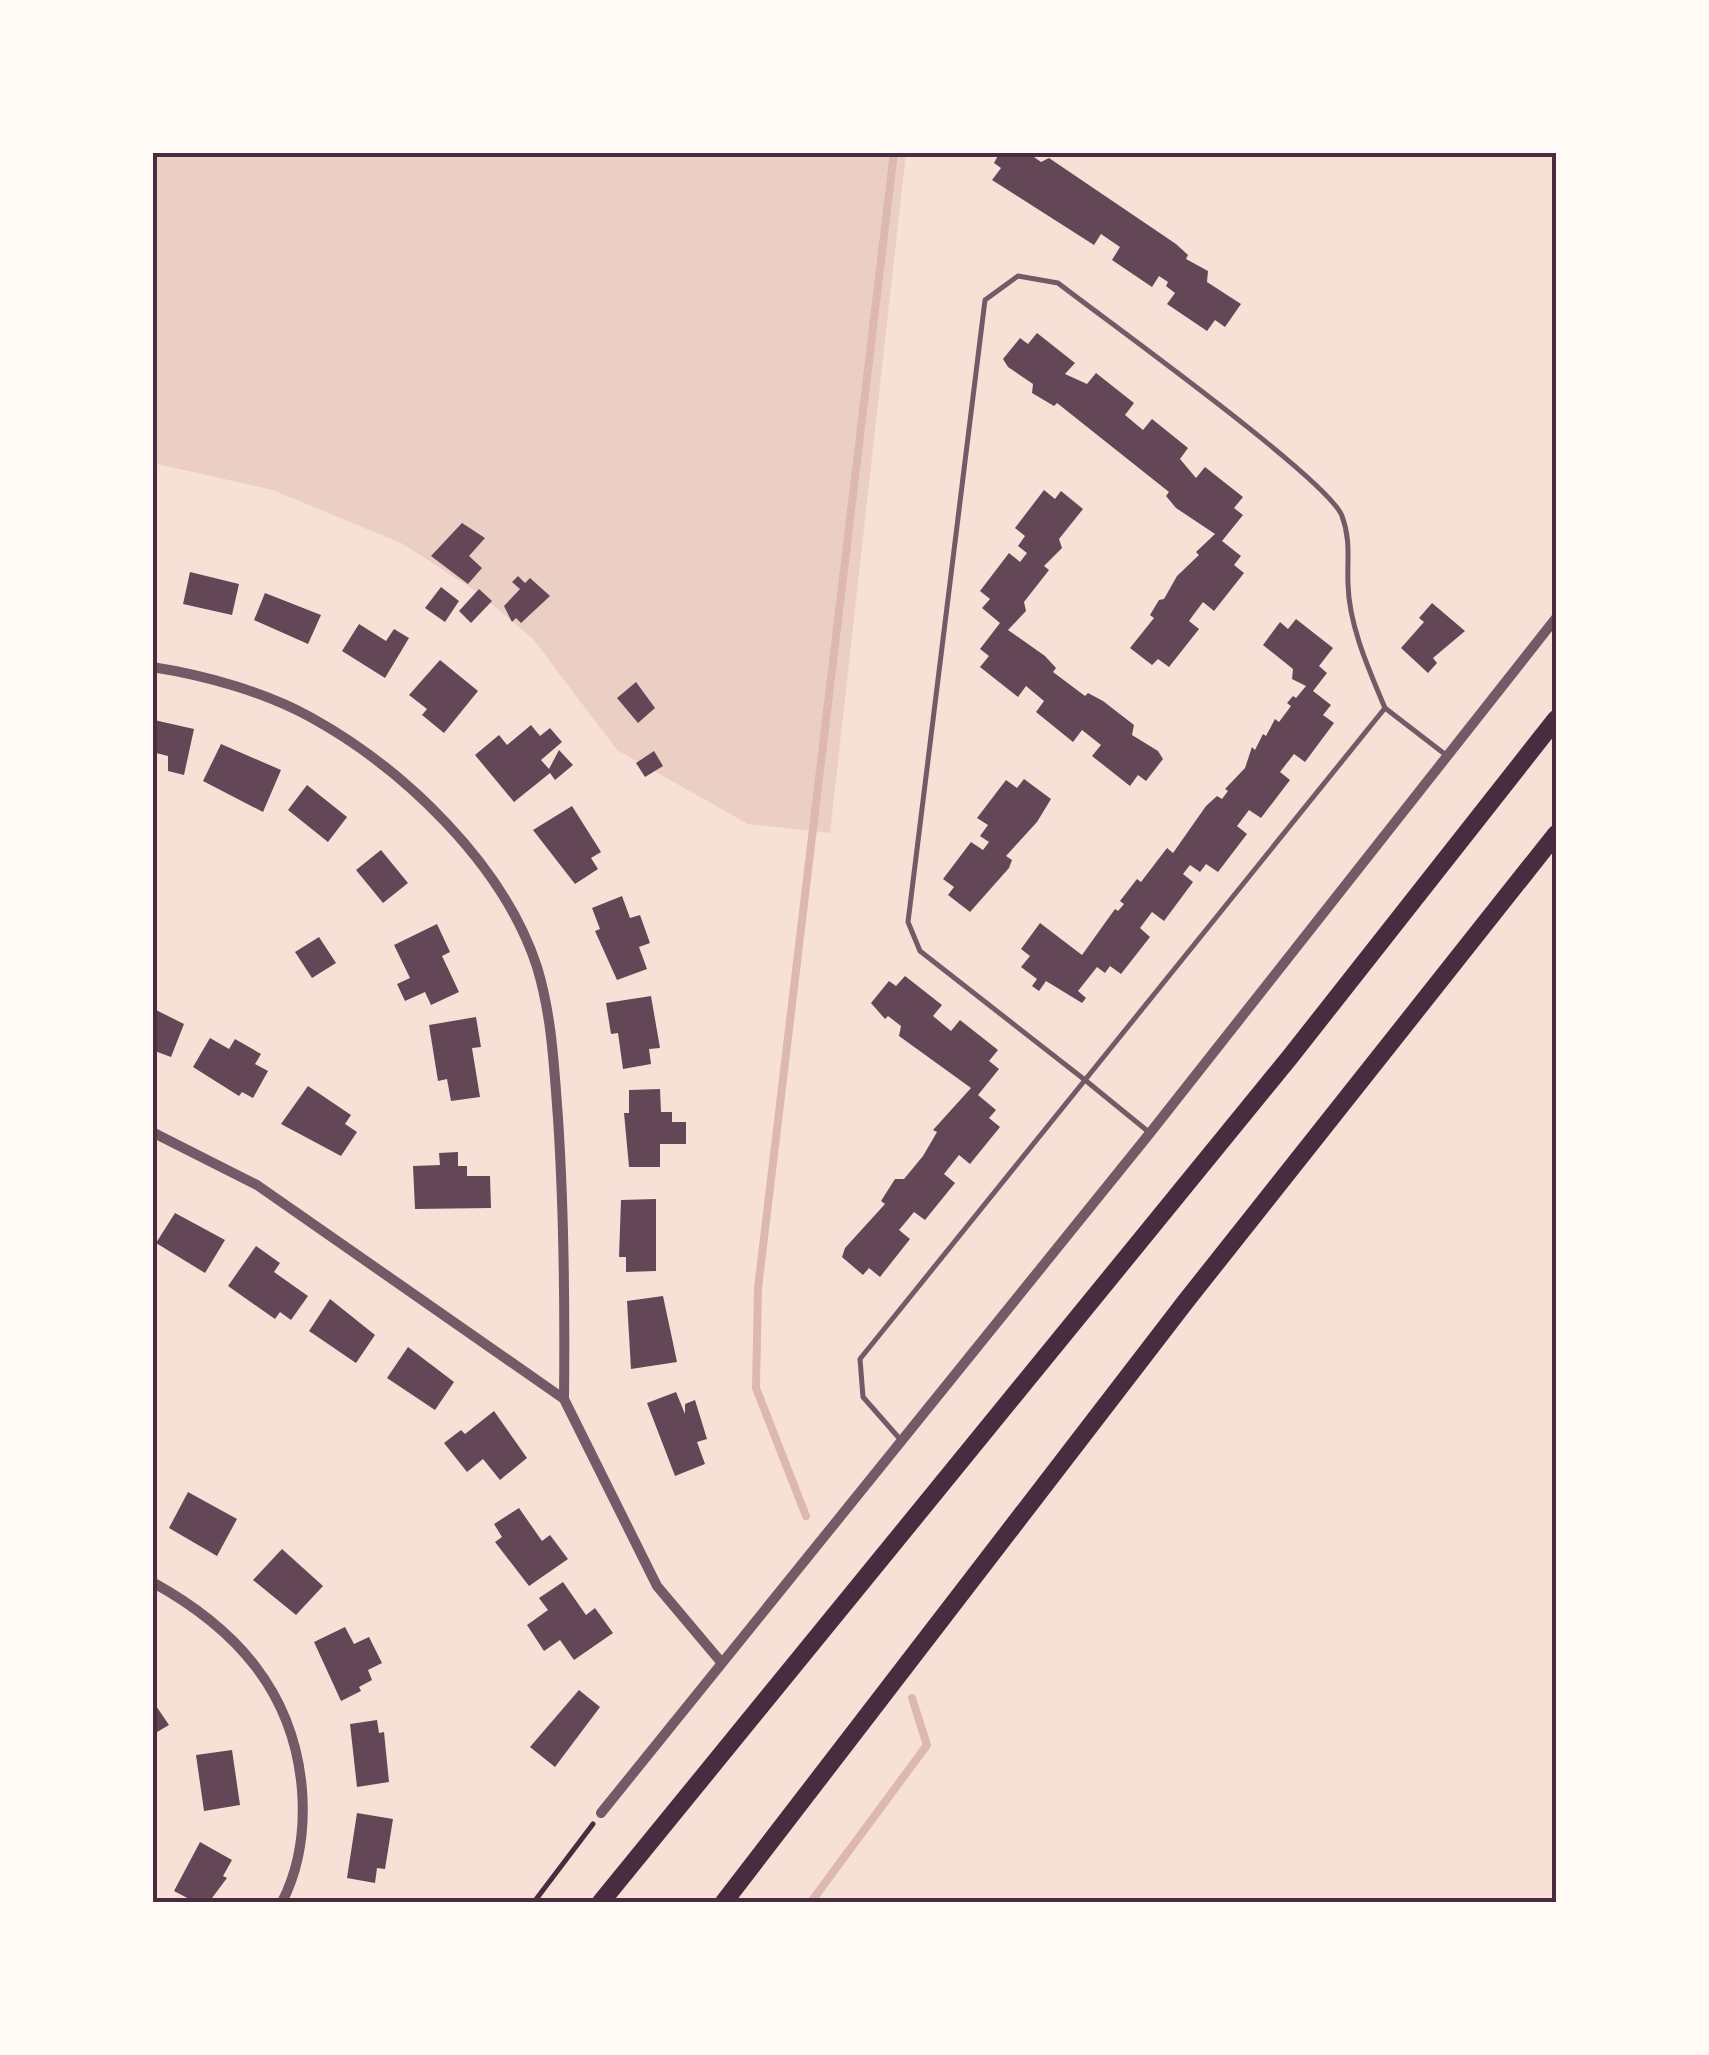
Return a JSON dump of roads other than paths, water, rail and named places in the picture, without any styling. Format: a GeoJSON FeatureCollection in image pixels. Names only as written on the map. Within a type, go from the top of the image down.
{"type":"FeatureCollection","features":[{"type":"Feature","properties":{"kind":"highway"},"geometry":{"type":"LineString","coordinates":[[602,1902],[1290,1058],[1556,719]]}},
{"type":"Feature","properties":{"kind":"highway"},"geometry":{"type":"LineString","coordinates":[[724,1902],[1198,1285],[1556,834]]}},
{"type":"Feature","properties":{"kind":"highway"},"geometry":{"type":"LineString","coordinates":[[612,1902],[704,1778]]}},
{"type":"Feature","properties":{"kind":"street"},"geometry":{"type":"LineString","coordinates":[[601,1813],[1150,1133],[1556,618]]}},
{"type":"Feature","properties":{"kind":"street"},"geometry":{"type":"LineString","coordinates":[[152,667],[262,697],[310,716],[346,740],[389,772],[449,829],[513,915],[537,968],[549,1020],[561,1167],[564,1399],[657,1586],[722,1662]]}},
{"type":"Feature","properties":{"kind":"street"},"geometry":{"type":"LineString","coordinates":[[152,1132],[257,1185],[564,1399]]}},
{"type":"Feature","properties":{"kind":"street"},"geometry":{"type":"LineString","coordinates":[[154,1586],[190,1603],[238,1644],[260,1668],[286,1711],[301,1775],[303,1839],[282,1902]]}},
{"type":"Feature","properties":{"kind":"lane"},"geometry":{"type":"LineString","coordinates":[[1150,1133],[920,951],[908,922],[986,300],[1018,276],[1058,283],[1294,466],[1340,511],[1351,550],[1348,584],[1356,627],[1385,708],[1448,756]]}},
{"type":"Feature","properties":{"kind":"lane"},"geometry":{"type":"LineString","coordinates":[[900,1438],[864,1397],[860,1359],[1385,708]]}},
{"type":"Feature","properties":{"kind":"waterway"},"geometry":{"type":"LineString","coordinates":[[806,1516],[756,1388],[758,1288],[894,152]]}},
{"type":"Feature","properties":{"kind":"waterway"},"geometry":{"type":"LineString","coordinates":[[811,1902],[927,1745],[912,1698]]}}]}
